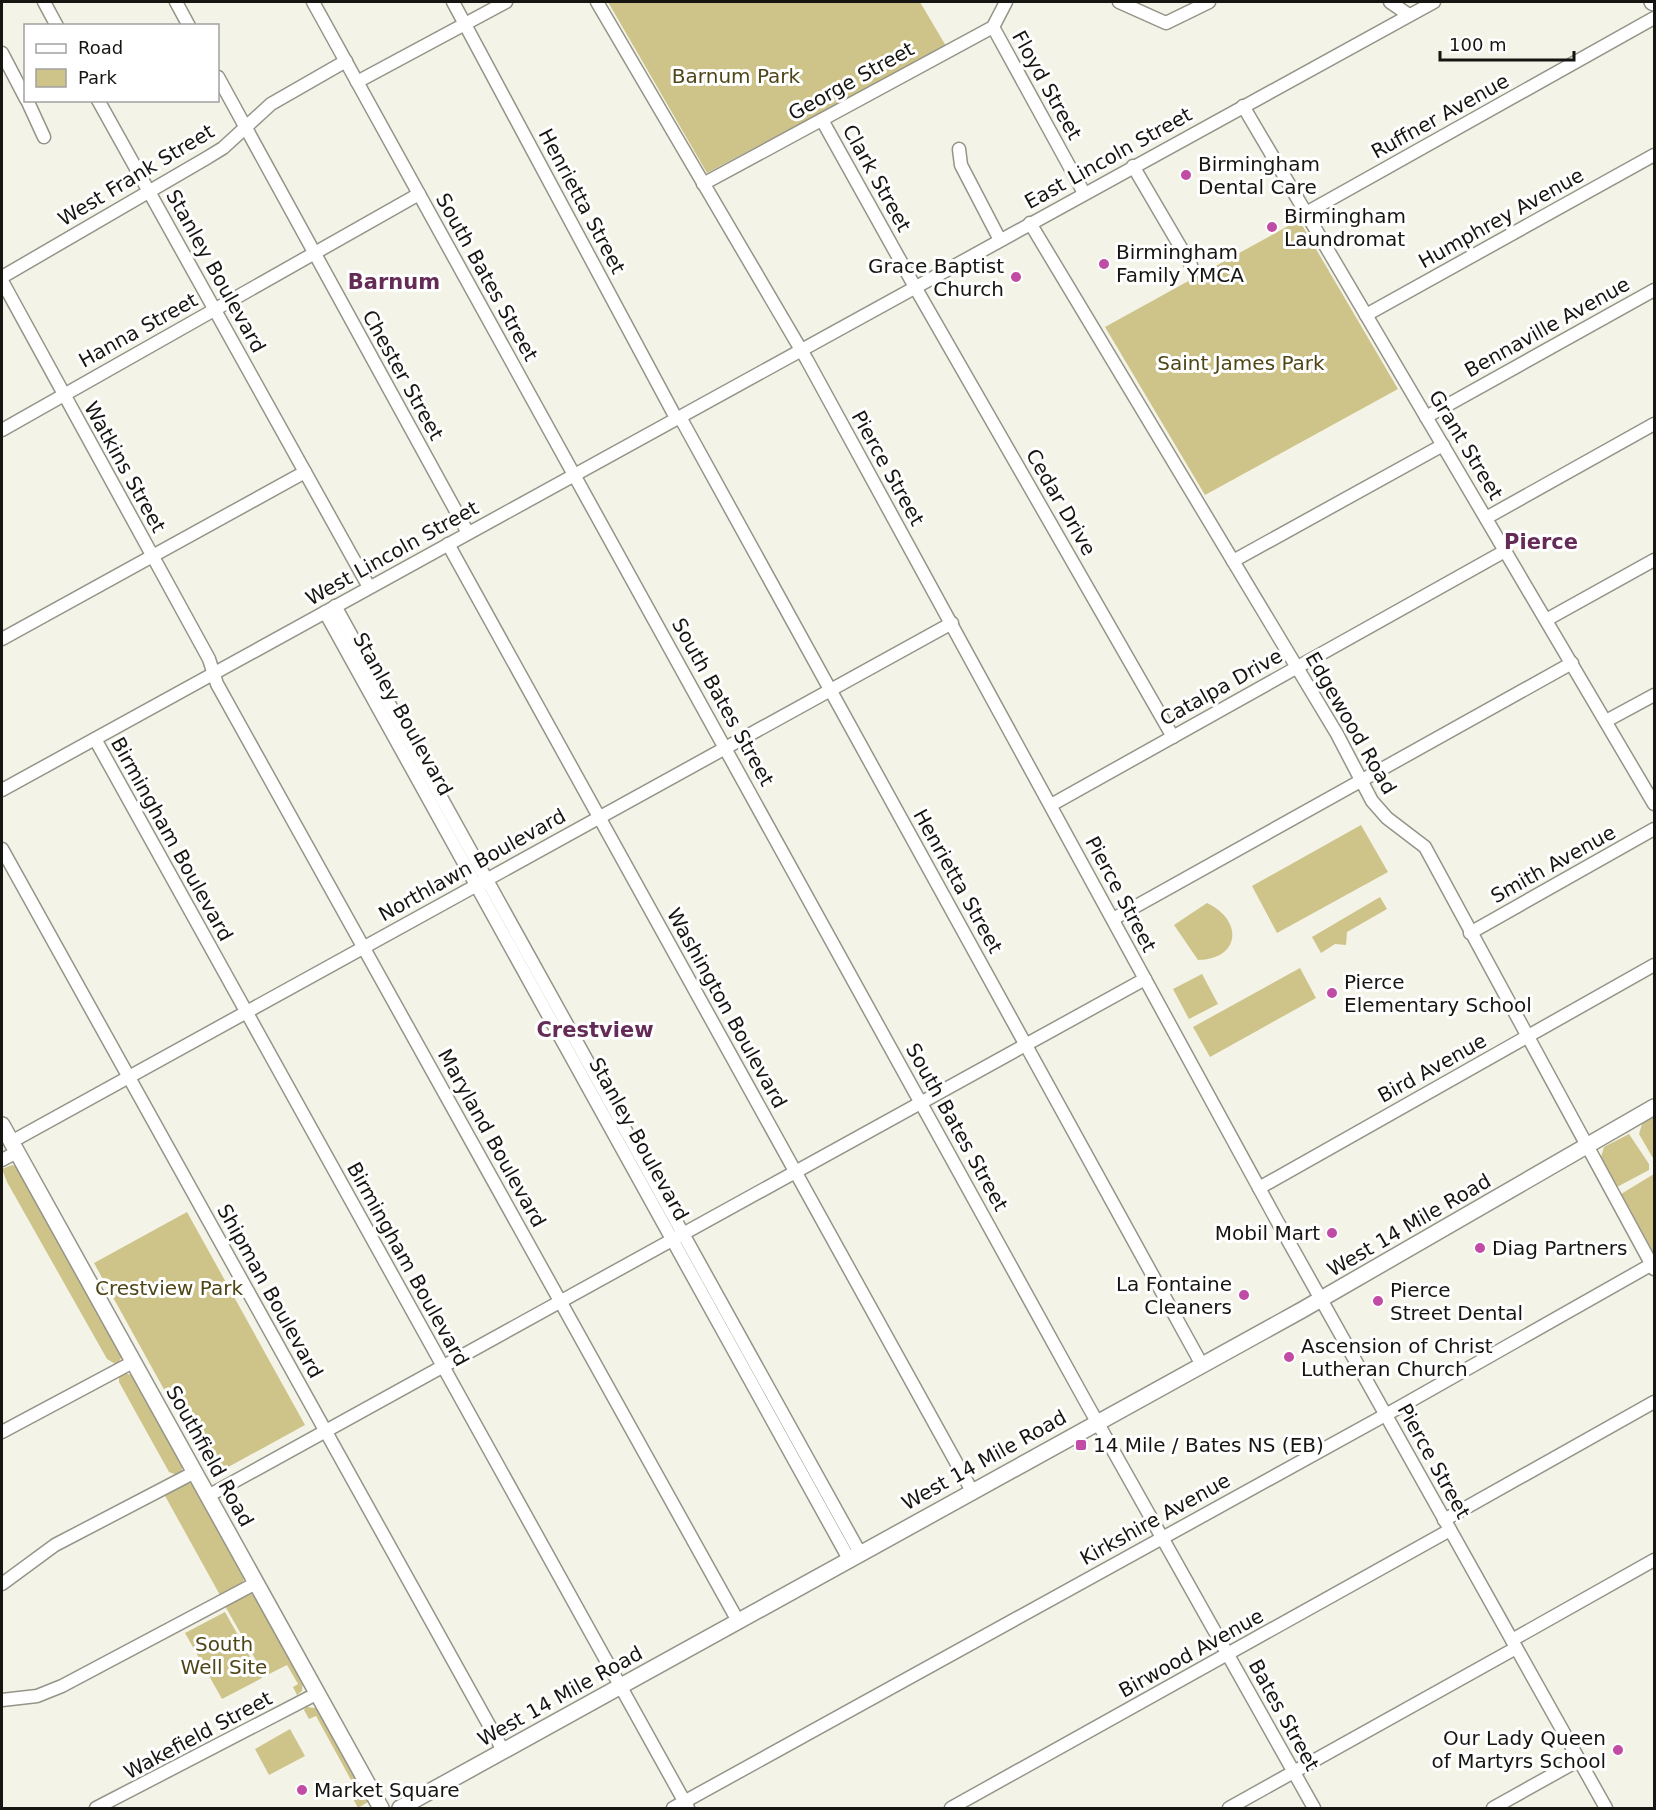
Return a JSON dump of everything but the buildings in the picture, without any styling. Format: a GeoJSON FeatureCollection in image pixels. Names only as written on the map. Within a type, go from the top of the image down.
{"type":"FeatureCollection","features":[{"type":"Feature","properties":{"kind":"main road","name":"West 14 Mile Road"},"geometry":{"type":"LineString","coordinates":[[400,1809],[1321,1299],[1654,1107]]}},
{"type":"Feature","properties":{"kind":"main road","name":"Southfield Road"},"geometry":{"type":"LineString","coordinates":[[2,1125],[381,1809]]}},
{"type":"Feature","properties":{"kind":"street"},"geometry":{"type":"LineString","coordinates":[[44,2],[56,24]]}},
{"type":"Feature","properties":{"kind":"street"},"geometry":{"type":"LineString","coordinates":[[176,2],[188,24]]}},
{"type":"Feature","properties":{"kind":"street","name":"South Bates Street"},"geometry":{"type":"LineString","coordinates":[[313,2],[1097,1422]]}},
{"type":"Feature","properties":{"kind":"street","name":"Henrietta Street"},"geometry":{"type":"LineString","coordinates":[[453,2],[678,418],[1202,1365]]}},
{"type":"Feature","properties":{"kind":"street"},"geometry":{"type":"LineString","coordinates":[[357,82],[506,2]]}},
{"type":"Feature","properties":{"kind":"street","name":"Pierce Street"},"geometry":{"type":"LineString","coordinates":[[597,2],[801,350],[1259,1188],[1606,1809]]}},
{"type":"Feature","properties":{"kind":"street"},"geometry":{"type":"LineString","coordinates":[[993,27],[1006,2]]}},
{"type":"Feature","properties":{"kind":"street"},"geometry":{"type":"LineString","coordinates":[[1119,2],[1166,23],[1209,2]]}},
{"type":"Feature","properties":{"kind":"street"},"geometry":{"type":"LineString","coordinates":[[1390,2],[1409,15]]}},
{"type":"Feature","properties":{"kind":"street","name":"East Lincoln Street"},"geometry":{"type":"LineString","coordinates":[[801,350],[1434,2]]}},
{"type":"Feature","properties":{"kind":"street","name":"Ruffner Avenue"},"geometry":{"type":"LineString","coordinates":[[1306,213],[1654,18]]}},
{"type":"Feature","properties":{"kind":"street","name":"George Street"},"geometry":{"type":"LineString","coordinates":[[703,184],[993,27]]}},
{"type":"Feature","properties":{"kind":"street","name":"Floyd Street"},"geometry":{"type":"LineString","coordinates":[[993,27],[1084,193]]}},
{"type":"Feature","properties":{"kind":"street"},"geometry":{"type":"LineString","coordinates":[[2,52],[24,96]]}},
{"type":"Feature","properties":{"kind":"street","name":"West Frank Street"},"geometry":{"type":"LineString","coordinates":[[2,279],[223,148],[244,126],[271,104],[346,61]]}},
{"type":"Feature","properties":{"kind":"street","name":"Chester Street"},"geometry":{"type":"LineString","coordinates":[[219,79],[468,533]]}},
{"type":"Feature","properties":{"kind":"street"},"geometry":{"type":"LineString","coordinates":[[27,102],[44,137]]}},
{"type":"Feature","properties":{"kind":"street","name":"Stanley Boulevard"},"geometry":{"type":"LineString","coordinates":[[99,102],[369,587]]}},
{"type":"Feature","properties":{"kind":"street","name":"Grant Street"},"geometry":{"type":"LineString","coordinates":[[1244,106],[1654,804]]}},
{"type":"Feature","properties":{"kind":"street","name":"Clark Street"},"geometry":{"type":"LineString","coordinates":[[822,120],[915,287]]}},
{"type":"Feature","properties":{"kind":"street"},"geometry":{"type":"LineString","coordinates":[[959,149],[961,165],[1000,240]]}},
{"type":"Feature","properties":{"kind":"street","name":"Humphrey Avenue"},"geometry":{"type":"LineString","coordinates":[[1366,315],[1654,155]]}},
{"type":"Feature","properties":{"kind":"street"},"geometry":{"type":"LineString","coordinates":[[1133,166],[1191,265]]}},
{"type":"Feature","properties":{"kind":"street","name":"Hanna Street"},"geometry":{"type":"LineString","coordinates":[[2,430],[419,194]]}},
{"type":"Feature","properties":{"kind":"street","name":"Edgewood Road"},"geometry":{"type":"LineString","coordinates":[[1030,223],[1337,734],[1379,810],[1425,847],[1470,933],[1654,1265]]}},
{"type":"Feature","properties":{"kind":"street","name":"Watkins Street"},"geometry":{"type":"LineString","coordinates":[[2,279],[214,672]]}},
{"type":"Feature","properties":{"kind":"street","name":"Cedar Drive"},"geometry":{"type":"LineString","coordinates":[[915,287],[1173,737]]}},
{"type":"Feature","properties":{"kind":"street","name":"Bennaville Avenue"},"geometry":{"type":"LineString","coordinates":[[1426,417],[1654,290]]}},
{"type":"Feature","properties":{"kind":"street","name":"West Lincoln Street"},"geometry":{"type":"LineString","coordinates":[[2,790],[801,350]]}},
{"type":"Feature","properties":{"kind":"street"},"geometry":{"type":"LineString","coordinates":[[1486,518],[1654,424]]}},
{"type":"Feature","properties":{"kind":"street"},"geometry":{"type":"LineString","coordinates":[[1233,561],[1443,445]]}},
{"type":"Feature","properties":{"kind":"street"},"geometry":{"type":"LineString","coordinates":[[2,639],[305,472]]}},
{"type":"Feature","properties":{"kind":"street","name":"Washington Boulevard"},"geometry":{"type":"LineString","coordinates":[[448,544],[972,1491]]}},
{"type":"Feature","properties":{"kind":"street","name":"Catalpa Drive"},"geometry":{"type":"LineString","coordinates":[[1051,805],[1505,551]]}},
{"type":"Feature","properties":{"kind":"street"},"geometry":{"type":"LineString","coordinates":[[1546,620],[1654,560]]}},
{"type":"Feature","properties":{"kind":"street","name":"Stanley Boulevard"},"geometry":{"type":"LineString","coordinates":[[330,609],[854,1556]]}},
{"type":"Feature","properties":{"kind":"street","name":"Northlawn Boulevard"},"geometry":{"type":"LineString","coordinates":[[2,1160],[14,1147],[128,1077],[952,623]]}},
{"type":"Feature","properties":{"kind":"street"},"geometry":{"type":"LineString","coordinates":[[1113,919],[1572,663]]}},
{"type":"Feature","properties":{"kind":"street","name":"Maryland Boulevard"},"geometry":{"type":"LineString","coordinates":[[214,672],[218,684],[738,1621]]}},
{"type":"Feature","properties":{"kind":"street"},"geometry":{"type":"LineString","coordinates":[[1606,721],[1654,695]]}},
{"type":"Feature","properties":{"kind":"street","name":"Birmingham Boulevard"},"geometry":{"type":"LineString","coordinates":[[94,738],[620,1686],[682,1806]]}},
{"type":"Feature","properties":{"kind":"street","name":"Smith Avenue"},"geometry":{"type":"LineString","coordinates":[[1470,933],[1654,829]]}},
{"type":"Feature","properties":{"kind":"street","name":"Shipman Boulevard"},"geometry":{"type":"LineString","coordinates":[[2,849],[504,1752]]}},
{"type":"Feature","properties":{"kind":"street","name":"Bird Avenue"},"geometry":{"type":"LineString","coordinates":[[1259,1188],[1654,965]]}},
{"type":"Feature","properties":{"kind":"street"},"geometry":{"type":"LineString","coordinates":[[208,1496],[1145,979]]}},
{"type":"Feature","properties":{"kind":"street","name":"Kirkshire Avenue"},"geometry":{"type":"LineString","coordinates":[[682,1806],[1654,1265]]}},
{"type":"Feature","properties":{"kind":"street"},"geometry":{"type":"LineString","coordinates":[[2,1432],[133,1362]]}},
{"type":"Feature","properties":{"kind":"street","name":"Birwood Avenue"},"geometry":{"type":"LineString","coordinates":[[951,1809],[1228,1654],[1654,1402]]}},
{"type":"Feature","properties":{"kind":"street","name":"Bates Street"},"geometry":{"type":"LineString","coordinates":[[1097,1422],[1314,1809]]}},
{"type":"Feature","properties":{"kind":"street"},"geometry":{"type":"LineString","coordinates":[[2,1584],[50,1549],[195,1472]]}},
{"type":"Feature","properties":{"kind":"street"},"geometry":{"type":"LineString","coordinates":[[1229,1809],[1654,1560]]}},
{"type":"Feature","properties":{"kind":"street"},"geometry":{"type":"LineString","coordinates":[[2,1700],[37,1696],[62,1686],[256,1583]]}},
{"type":"Feature","properties":{"kind":"street","name":"Wakefield Street"},"geometry":{"type":"LineString","coordinates":[[96,1809],[318,1693]]}},
{"type":"Feature","properties":{"kind":"street"},"geometry":{"type":"LineString","coordinates":[[1492,1809],[1579,1760]]}},
{"type":"Feature","properties":{"kind":"green space","name":"Barnum Park"},"geometry":{"type":"Polygon","coordinates":[[[608,2],[920,2],[946,46],[707,173],[608,2]]]}},
{"type":"Feature","properties":{"kind":"green space","name":"Saint James Park"},"geometry":{"type":"Polygon","coordinates":[[[1299,220],[1398,389],[1205,495],[1105,327],[1299,220]]]}},
{"type":"Feature","properties":{"kind":"green space"},"geometry":{"type":"Polygon","coordinates":[[[1361,825],[1388,872],[1277,933],[1252,886],[1361,825]]]}},
{"type":"Feature","properties":{"kind":"green space"},"geometry":{"type":"Polygon","coordinates":[[[1380,897],[1387,909],[1347,932],[1346,945],[1335,944],[1321,953],[1312,937],[1380,897]]]}},
{"type":"Feature","properties":{"kind":"green space"},"geometry":{"type":"Polygon","coordinates":[[[1207,903],[1227,919],[1232,938],[1229,946],[1222,953],[1212,958],[1198,960],[1174,925],[1207,903]]]}},
{"type":"Feature","properties":{"kind":"green space"},"geometry":{"type":"Polygon","coordinates":[[[1300,968],[1316,998],[1210,1057],[1193,1027],[1300,968]]]}},
{"type":"Feature","properties":{"kind":"green space"},"geometry":{"type":"Polygon","coordinates":[[[1202,974],[1218,1004],[1189,1019],[1173,989],[1202,974]]]}},
{"type":"Feature","properties":{"kind":"green space"},"geometry":{"type":"Polygon","coordinates":[[[1654,1117],[1654,1160],[1639,1134],[1642,1124],[1654,1117]]]}},
{"type":"Feature","properties":{"kind":"green space"},"geometry":{"type":"Polygon","coordinates":[[[1629,1134],[1649,1164],[1649,1170],[1617,1187],[1601,1157],[1604,1147],[1629,1134]]]}},
{"type":"Feature","properties":{"kind":"green space"},"geometry":{"type":"Polygon","coordinates":[[[12,1165],[19,1168],[123,1355],[117,1365],[107,1359],[7,1182],[2,1169],[12,1165]]]}},
{"type":"Feature","properties":{"kind":"green space"},"geometry":{"type":"Polygon","coordinates":[[[1654,1174],[1654,1254],[1621,1194],[1654,1174]]]}},
{"type":"Feature","properties":{"kind":"green space","name":"Crestview Park"},"geometry":{"type":"Polygon","coordinates":[[[187,1212],[305,1425],[212,1476],[94,1263],[187,1212]]]}},
{"type":"Feature","properties":{"kind":"green space"},"geometry":{"type":"Polygon","coordinates":[[[125,1373],[137,1377],[183,1460],[182,1470],[177,1475],[169,1472],[119,1382],[119,1375],[125,1373]]]}},
{"type":"Feature","properties":{"kind":"green space"},"geometry":{"type":"Polygon","coordinates":[[[186,1483],[193,1484],[245,1576],[243,1582],[221,1597],[164,1494],[186,1483]]]}},
{"type":"Feature","properties":{"kind":"green space"},"geometry":{"type":"Polygon","coordinates":[[[250,1594],[255,1595],[303,1680],[302,1691],[297,1695],[293,1687],[298,1684],[287,1665],[265,1676],[225,1606],[250,1594]]]}},
{"type":"Feature","properties":{"kind":"green space","name":"South Well Site"},"geometry":{"type":"Polygon","coordinates":[[[225,1612],[262,1678],[222,1699],[185,1633],[225,1612]]]}},
{"type":"Feature","properties":{"kind":"green space"},"geometry":{"type":"Polygon","coordinates":[[[306,1707],[316,1708],[321,1713],[366,1797],[368,1802],[358,1808],[351,1795],[357,1791],[316,1716],[309,1719],[304,1710],[306,1707]]]}},
{"type":"Feature","properties":{"kind":"green space","name":"South Well Site"},"geometry":{"type":"Polygon","coordinates":[[[290,1729],[305,1756],[269,1775],[255,1749],[290,1729]]]}},
{"type":"Feature","properties":{"kind":"place","name":"Birmingham Dental Care"},"geometry":{"type":"Point","coordinates":[1186,175]}},
{"type":"Feature","properties":{"kind":"place","name":"Birmingham Laundromat"},"geometry":{"type":"Point","coordinates":[1272,227]}},
{"type":"Feature","properties":{"kind":"place","name":"Birmingham Family YMCA"},"geometry":{"type":"Point","coordinates":[1104,264]}},
{"type":"Feature","properties":{"kind":"place","name":"Grace Baptist Church"},"geometry":{"type":"Point","coordinates":[1016,277]}},
{"type":"Feature","properties":{"kind":"place","name":"Pierce Elementary School"},"geometry":{"type":"Point","coordinates":[1332,993]}},
{"type":"Feature","properties":{"kind":"place","name":"Mobil Mart"},"geometry":{"type":"Point","coordinates":[1332,1233]}},
{"type":"Feature","properties":{"kind":"place","name":"Diag Partners"},"geometry":{"type":"Point","coordinates":[1480,1248]}},
{"type":"Feature","properties":{"kind":"place","name":"La Fontaine Cleaners"},"geometry":{"type":"Point","coordinates":[1244,1295]}},
{"type":"Feature","properties":{"kind":"place","name":"Pierce Street Dental"},"geometry":{"type":"Point","coordinates":[1378,1301]}},
{"type":"Feature","properties":{"kind":"place","name":"Ascension of Christ Lutheran Church"},"geometry":{"type":"Point","coordinates":[1289,1357]}},
{"type":"Feature","properties":{"kind":"place","name":"14 Mile / Bates NS (EB)"},"geometry":{"type":"Point","coordinates":[1081,1445]}},
{"type":"Feature","properties":{"kind":"place","name":"Our Lady Queen of Martyrs School"},"geometry":{"type":"Point","coordinates":[1618,1750]}},
{"type":"Feature","properties":{"kind":"place","name":"Market Square"},"geometry":{"type":"Point","coordinates":[302,1790]}},
{"type":"Feature","properties":{"kind":"district","name":"Barnum"},"geometry":{"type":"Point","coordinates":[394,282]}},
{"type":"Feature","properties":{"kind":"district","name":"Pierce"},"geometry":{"type":"Point","coordinates":[1541,542]}},
{"type":"Feature","properties":{"kind":"district","name":"Crestview"},"geometry":{"type":"Point","coordinates":[595,1030]}}]}
